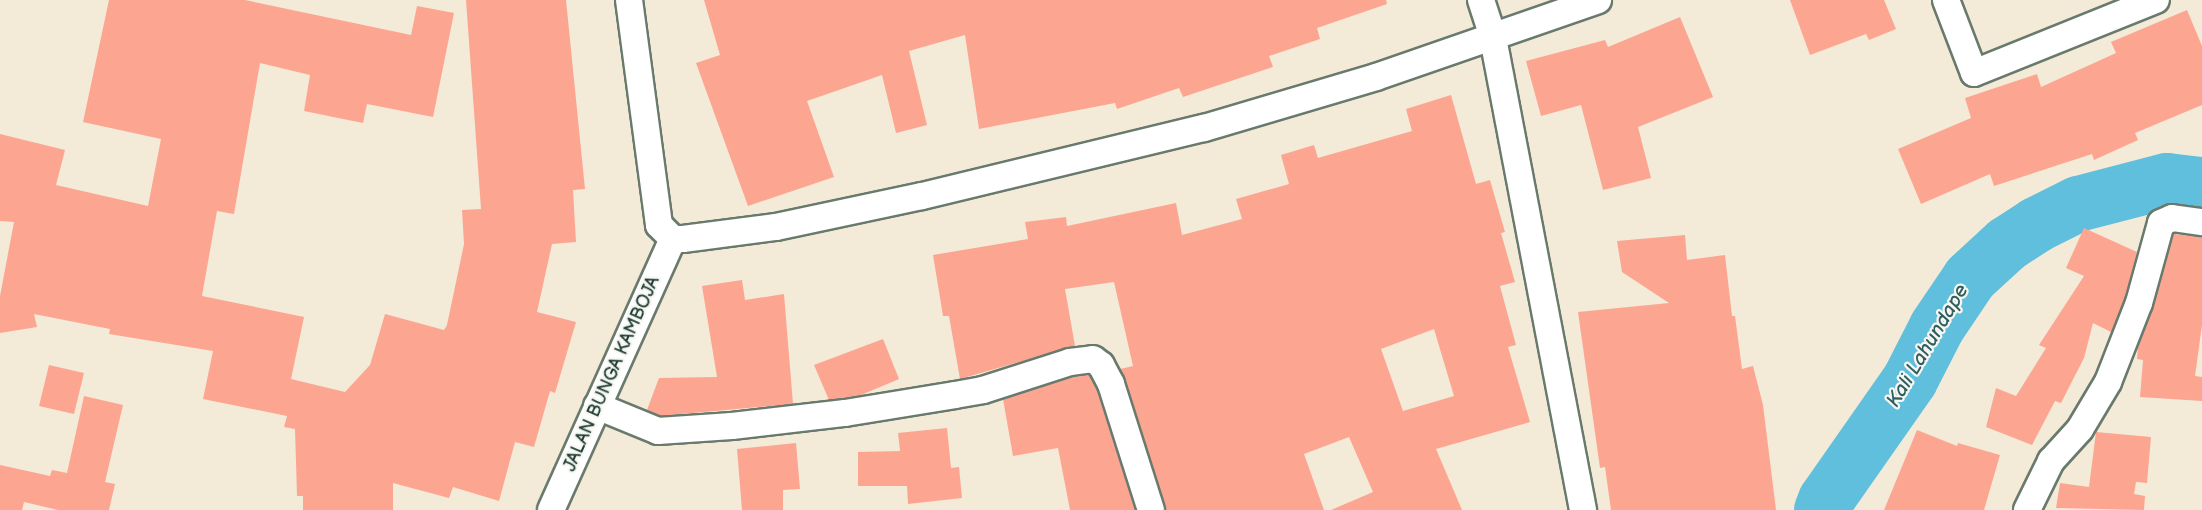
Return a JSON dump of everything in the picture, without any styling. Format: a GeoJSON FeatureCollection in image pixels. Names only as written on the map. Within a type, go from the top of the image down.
{"type":"FeatureCollection","features":[{"type":"Feature","properties":{"kind":"street"},"geometry":{"type":"LineString","coordinates":[[629,0],[659,225],[673,239],[788,225],[922,196],[1182,133],[1376,77],[1598,0]]}},
{"type":"Feature","properties":{"kind":"street"},"geometry":{"type":"LineString","coordinates":[[1481,0],[1493,38],[1583,510]]}},
{"type":"Feature","properties":{"kind":"street"},"geometry":{"type":"LineString","coordinates":[[1946,0],[1974,73],[2156,0]]}},
{"type":"Feature","properties":{"kind":"street"},"geometry":{"type":"LineString","coordinates":[[2027,510],[2051,460],[2080,429],[2108,382],[2139,303],[2161,224],[2172,219],[2202,222]]}},
{"type":"Feature","properties":{"kind":"street","name":"JALAN BUNGA KAMBOJA"},"geometry":{"type":"LineString","coordinates":[[551,510],[673,239]]}},
{"type":"Feature","properties":{"kind":"street"},"geometry":{"type":"LineString","coordinates":[[597,406],[658,431],[732,426],[834,415],[983,390],[1044,369],[1093,359],[1101,365],[1110,384],[1151,510]]}},
{"type":"Feature","properties":{"kind":"building"},"geometry":{"type":"Polygon","coordinates":[[[109,0],[245,0],[411,35],[417,6],[454,13],[433,117],[367,104],[363,123],[304,111],[310,75],[260,63],[234,214],[217,211],[202,296],[304,317],[291,379],[345,392],[370,365],[385,314],[444,330],[447,325],[464,244],[462,210],[481,209],[466,0],[566,0],[585,189],[573,190],[576,242],[552,244],[537,312],[576,322],[555,393],[550,391],[534,447],[515,442],[499,501],[453,487],[449,498],[393,483],[393,510],[303,510],[303,496],[297,496],[295,429],[284,427],[287,416],[203,399],[213,351],[109,334],[110,329],[34,314],[37,327],[0,333],[0,296],[14,222],[0,221],[0,134],[65,150],[56,185],[148,206],[161,139],[83,122],[109,0]]]}},
{"type":"Feature","properties":{"kind":"building"},"geometry":{"type":"Polygon","coordinates":[[[704,0],[1386,0],[1387,4],[1317,28],[1320,39],[1269,56],[1273,67],[1183,97],[1179,88],[1117,109],[1115,103],[979,129],[965,35],[909,51],[927,125],[896,133],[882,75],[807,101],[834,177],[748,206],[696,63],[720,55],[704,0]]]}},
{"type":"Feature","properties":{"kind":"building"},"geometry":{"type":"Polygon","coordinates":[[[1790,0],[1884,0],[1896,29],[1869,40],[1866,34],[1810,55],[1790,0]]]}},
{"type":"Feature","properties":{"kind":"building"},"geometry":{"type":"Polygon","coordinates":[[[2187,10],[2202,46],[2202,105],[2135,133],[2138,140],[2094,160],[2092,154],[1994,186],[1990,174],[1921,204],[1898,149],[1971,118],[1965,98],[2037,74],[2041,87],[2116,53],[2111,42],[2187,10]]]}},
{"type":"Feature","properties":{"kind":"building"},"geometry":{"type":"Polygon","coordinates":[[[1680,17],[1713,97],[1638,127],[1651,178],[1603,190],[1581,105],[1541,116],[1526,61],[1605,40],[1608,47],[1680,17]]]}},
{"type":"Feature","properties":{"kind":"building"},"geometry":{"type":"Polygon","coordinates":[[[1451,95],[1476,184],[1490,180],[1505,232],[1501,233],[1515,282],[1500,286],[1516,345],[1508,347],[1530,422],[1436,449],[1462,510],[1331,510],[1373,492],[1349,437],[1304,454],[1324,510],[1166,510],[1120,369],[1133,366],[1114,282],[1065,289],[1075,346],[960,379],[949,316],[943,316],[933,255],[1028,239],[1025,222],[1066,217],[1067,226],[1176,203],[1182,235],[1242,219],[1236,199],[1289,184],[1281,155],[1314,145],[1318,158],[1412,131],[1406,109],[1451,95]],[[1434,329],[1381,349],[1403,411],[1454,396],[1434,329]]]}},
{"type":"Feature","properties":{"kind":"building"},"geometry":{"type":"Polygon","coordinates":[[[2084,228],[2137,252],[2125,298],[2111,332],[2093,323],[2084,358],[2061,403],[2055,401],[2032,445],[1986,427],[1996,388],[2016,396],[2046,348],[2039,345],[2084,276],[2066,268],[2084,228]]]}},
{"type":"Feature","properties":{"kind":"building"},"geometry":{"type":"Polygon","coordinates":[[[2174,234],[2202,237],[2202,325],[2195,376],[2202,377],[2202,401],[2140,397],[2143,360],[2137,359],[2138,347],[2153,307],[2174,234]]]}},
{"type":"Feature","properties":{"kind":"building"},"geometry":{"type":"Polygon","coordinates":[[[1685,235],[1687,260],[1725,255],[1732,316],[1735,316],[1742,369],[1753,366],[1763,405],[1776,510],[1611,510],[1605,467],[1600,468],[1578,312],[1669,303],[1622,272],[1617,241],[1685,235]]]}},
{"type":"Feature","properties":{"kind":"building"},"geometry":{"type":"Polygon","coordinates":[[[742,280],[745,300],[784,294],[793,404],[660,416],[647,410],[659,378],[717,377],[702,286],[742,280]]]}},
{"type":"Feature","properties":{"kind":"building"},"geometry":{"type":"Polygon","coordinates":[[[883,339],[899,379],[861,395],[829,400],[814,365],[883,339]]]}},
{"type":"Feature","properties":{"kind":"building"},"geometry":{"type":"Polygon","coordinates":[[[49,365],[84,373],[74,414],[39,406],[49,365]]]}},
{"type":"Feature","properties":{"kind":"building"},"geometry":{"type":"Polygon","coordinates":[[[1089,375],[1097,390],[1135,510],[1070,510],[1058,448],[1013,456],[1003,399],[1073,377],[1089,375]]]}},
{"type":"Feature","properties":{"kind":"building"},"geometry":{"type":"Polygon","coordinates":[[[84,396],[123,405],[105,482],[115,484],[109,510],[58,510],[24,502],[22,510],[0,510],[0,465],[50,476],[52,470],[67,473],[84,396]]]}},
{"type":"Feature","properties":{"kind":"building"},"geometry":{"type":"Polygon","coordinates":[[[947,428],[951,468],[959,467],[962,498],[908,504],[907,486],[858,486],[858,452],[900,451],[898,433],[947,428]]]}},
{"type":"Feature","properties":{"kind":"building"},"geometry":{"type":"Polygon","coordinates":[[[1917,430],[1957,446],[1958,443],[2000,455],[1984,510],[1884,510],[1917,430]]]}},
{"type":"Feature","properties":{"kind":"building"},"geometry":{"type":"Polygon","coordinates":[[[2096,432],[2151,437],[2147,483],[2136,482],[2134,494],[2145,496],[2144,510],[2056,508],[2060,483],[2089,487],[2096,432]]]}},
{"type":"Feature","properties":{"kind":"building"},"geometry":{"type":"Polygon","coordinates":[[[796,443],[800,489],[783,490],[783,510],[742,510],[737,449],[796,443]]]}},
{"type":"Feature","properties":{"kind":"waterway","name":"Kali Lahundape"},"geometry":{"type":"LineString","coordinates":[[1822,510],[1826,500],[1910,380],[1937,327],[1970,278],[2007,244],[2036,225],[2078,204],[2167,181],[2202,185]]}}]}
